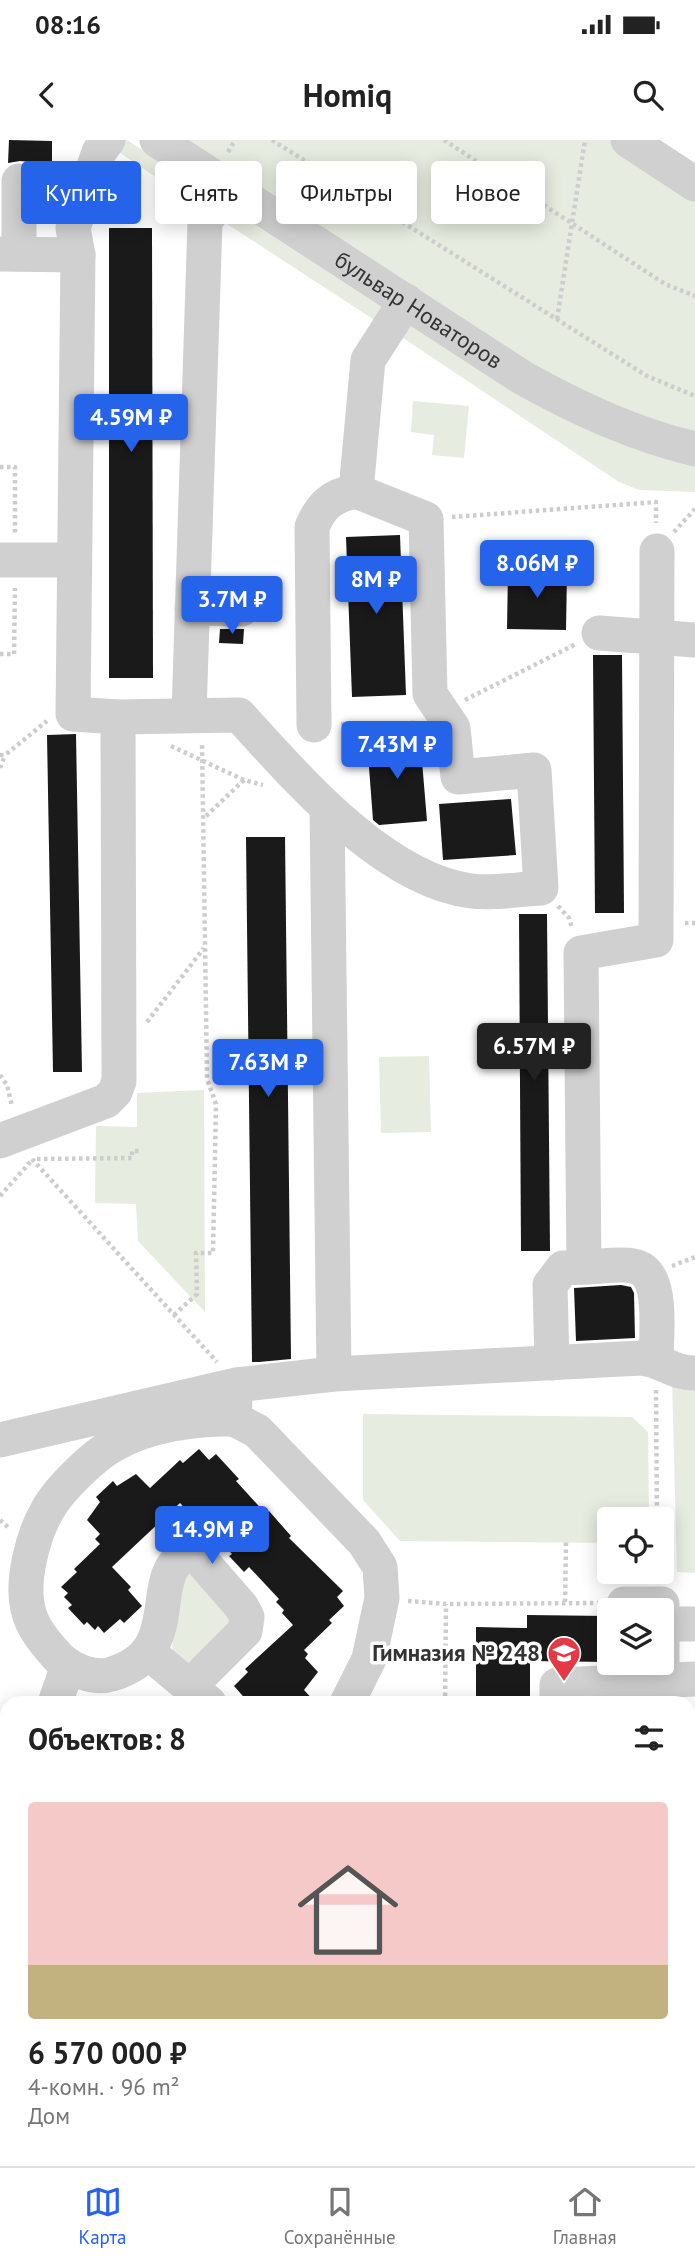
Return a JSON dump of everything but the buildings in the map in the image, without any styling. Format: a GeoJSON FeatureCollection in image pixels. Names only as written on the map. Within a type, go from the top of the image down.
{"type":"FeatureCollection","features":[{"type":"Feature","properties":{"kind":"street"},"geometry":{"type":"LineString","coordinates":[[108,140],[99,152],[73,228],[78,255],[73,714],[195,723],[239,715],[327,808],[396,861],[435,883],[473,892],[541,888],[534,771],[457,777],[453,728],[430,694],[426,519],[356,491],[338,495],[321,506],[312,527],[314,725]]}},
{"type":"Feature","properties":{"kind":"street","name":"бульвар Новаторов"},"geometry":{"type":"LineString","coordinates":[[157,140],[189,161]]}},
{"type":"Feature","properties":{"kind":"street"},"geometry":{"type":"LineString","coordinates":[[628,140],[695,184]]}},
{"type":"Feature","properties":{"kind":"street"},"geometry":{"type":"LineString","coordinates":[[19,181],[10,254],[78,255]]}},
{"type":"Feature","properties":{"kind":"street","name":"бульвар Новаторов"},"geometry":{"type":"LineString","coordinates":[[262,208],[523,378],[585,412],[649,438],[695,449]]}},
{"type":"Feature","properties":{"kind":"street"},"geometry":{"type":"LineString","coordinates":[[195,723],[192,608],[205,224]]}},
{"type":"Feature","properties":{"kind":"street"},"geometry":{"type":"LineString","coordinates":[[356,491],[368,360],[406,301]]}},
{"type":"Feature","properties":{"kind":"street"},"geometry":{"type":"LineString","coordinates":[[584,1267],[581,953],[656,940],[657,639],[664,543]]}},
{"type":"Feature","properties":{"kind":"street"},"geometry":{"type":"LineString","coordinates":[[0,560],[74,560]]}},
{"type":"Feature","properties":{"kind":"street"},"geometry":{"type":"LineString","coordinates":[[192,608],[242,609]]}},
{"type":"Feature","properties":{"kind":"street"},"geometry":{"type":"LineString","coordinates":[[599,633],[695,640]]}},
{"type":"Feature","properties":{"kind":"street"},"geometry":{"type":"LineString","coordinates":[[13,1146],[106,1101],[116,1092],[119,1081],[118,717]]}},
{"type":"Feature","properties":{"kind":"street"},"geometry":{"type":"LineString","coordinates":[[327,808],[334,1374]]}},
{"type":"Feature","properties":{"kind":"street"},"geometry":{"type":"LineString","coordinates":[[552,1363],[550,1286],[563,1268],[634,1266],[648,1272],[655,1285],[656,1368]]}},
{"type":"Feature","properties":{"kind":"street"},"geometry":{"type":"LineString","coordinates":[[0,1440],[228,1375],[334,1374],[552,1363],[656,1368],[678,1373],[695,1373]]}},
{"type":"Feature","properties":{"kind":"street"},"geometry":{"type":"LineString","coordinates":[[228,1375],[234,1419]]}},
{"type":"Feature","properties":{"kind":"street"},"geometry":{"type":"LineString","coordinates":[[149,1653],[199,1695],[245,1631],[247,1617],[241,1606],[199,1558],[187,1552],[176,1559],[169,1570],[162,1623],[149,1653],[131,1667],[110,1675],[91,1675],[68,1666],[36,1630],[27,1608],[26,1583],[41,1523],[48,1508],[95,1458],[113,1444],[132,1435],[205,1418],[234,1419],[257,1431],[365,1542],[380,1567],[382,1598],[369,1659],[350,1696]]}},
{"type":"Feature","properties":{"kind":"street"},"geometry":{"type":"LineString","coordinates":[[674,1624],[695,1624]]}},
{"type":"Feature","properties":{"kind":"street"},"geometry":{"type":"LineString","coordinates":[[57,1696],[68,1666]]}},
{"type":"Feature","properties":{"kind":"street"},"geometry":{"type":"LineString","coordinates":[[557,1696],[558,1685],[670,1687]]}},
{"type":"Feature","properties":{"kind":"path"},"geometry":{"type":"LineString","coordinates":[[272,140],[647,376],[695,396]]}},
{"type":"Feature","properties":{"kind":"path"},"geometry":{"type":"LineString","coordinates":[[278,144],[285,140]]}},
{"type":"Feature","properties":{"kind":"path"},"geometry":{"type":"LineString","coordinates":[[444,140],[665,284],[695,296]]}},
{"type":"Feature","properties":{"kind":"path"},"geometry":{"type":"LineString","coordinates":[[557,319],[585,140]]}},
{"type":"Feature","properties":{"kind":"path"},"geometry":{"type":"LineString","coordinates":[[0,467],[15,467]]}},
{"type":"Feature","properties":{"kind":"path"},"geometry":{"type":"LineString","coordinates":[[447,517],[656,502],[656,514]]}},
{"type":"Feature","properties":{"kind":"path"},"geometry":{"type":"LineString","coordinates":[[664,543],[695,509]]}},
{"type":"Feature","properties":{"kind":"path"},"geometry":{"type":"LineString","coordinates":[[314,725],[425,722],[599,633]]}},
{"type":"Feature","properties":{"kind":"path"},"geometry":{"type":"LineString","coordinates":[[0,768],[3,755],[55,715],[73,714]]}},
{"type":"Feature","properties":{"kind":"path"},"geometry":{"type":"LineString","coordinates":[[174,1315],[197,1294],[196,1253],[213,1254],[216,1104],[207,1079],[205,817],[202,759],[195,723]]}},
{"type":"Feature","properties":{"kind":"path"},"geometry":{"type":"LineString","coordinates":[[169,745],[244,780],[205,817]]}},
{"type":"Feature","properties":{"kind":"path"},"geometry":{"type":"LineString","coordinates":[[541,888],[569,918],[581,953]]}},
{"type":"Feature","properties":{"kind":"path"},"geometry":{"type":"LineString","coordinates":[[139,1032],[204,947]]}},
{"type":"Feature","properties":{"kind":"path"},"geometry":{"type":"LineString","coordinates":[[0,1075],[7,1085],[12,1109]]}},
{"type":"Feature","properties":{"kind":"path"},"geometry":{"type":"LineString","coordinates":[[13,1146],[32,1159],[228,1375]]}},
{"type":"Feature","properties":{"kind":"path"},"geometry":{"type":"LineString","coordinates":[[32,1159],[132,1158],[132,1151],[140,1151]]}},
{"type":"Feature","properties":{"kind":"path"},"geometry":{"type":"LineString","coordinates":[[656,1368],[657,1507]]}},
{"type":"Feature","properties":{"kind":"path"},"geometry":{"type":"LineString","coordinates":[[565,1602],[566,1542]]}},
{"type":"Feature","properties":{"kind":"path"},"geometry":{"type":"LineString","coordinates":[[433,1604],[597,1603]]}},
{"type":"Feature","properties":{"kind":"path"},"geometry":{"type":"LineString","coordinates":[[445,1696],[446,1604]]}},
{"type":"Feature","properties":{"kind":"shaded area"},"geometry":{"type":"Polygon","coordinates":[[[114,140],[127,140],[159,161],[155,161],[155,177],[141,167],[141,161],[132,161],[110,146],[114,140]]]}},
{"type":"Feature","properties":{"kind":"shaded area"},"geometry":{"type":"Polygon","coordinates":[[[189,140],[612,140],[695,194],[695,432],[592,400],[532,365],[317,224],[417,224],[417,161],[276,161],[276,197],[262,188],[262,161],[221,161],[189,140]]]}},
{"type":"Feature","properties":{"kind":"shaded area"},"geometry":{"type":"Polygon","coordinates":[[[227,224],[254,224],[383,308],[379,323],[227,224]]]}},
{"type":"Feature","properties":{"kind":"shaded area"},"geometry":{"type":"Polygon","coordinates":[[[409,324],[545,408],[615,440],[695,464],[695,492],[639,490],[619,482],[397,334],[409,324]]]}},
{"type":"Feature","properties":{"kind":"shaded area"},"geometry":{"type":"Polygon","coordinates":[[[413,401],[469,406],[464,458],[432,455],[434,435],[411,432],[413,401]]]}},
{"type":"Feature","properties":{"kind":"shaded area"},"geometry":{"type":"Polygon","coordinates":[[[429,1056],[431,1132],[381,1133],[379,1057],[429,1056]]]}},
{"type":"Feature","properties":{"kind":"shaded area"},"geometry":{"type":"Polygon","coordinates":[[[204,1090],[205,1312],[138,1241],[136,1204],[95,1203],[96,1126],[137,1127],[137,1093],[204,1090]]]}},
{"type":"Feature","properties":{"kind":"shaded area"},"geometry":{"type":"Polygon","coordinates":[[[672,1378],[695,1378],[695,1573],[677,1572],[672,1378]]]}},
{"type":"Feature","properties":{"kind":"shaded area"},"geometry":{"type":"Polygon","coordinates":[[[363,1414],[632,1417],[648,1432],[649,1507],[597,1507],[597,1543],[400,1541],[363,1500],[363,1414]]]}},
{"type":"Feature","properties":{"kind":"shaded area"},"geometry":{"type":"Polygon","coordinates":[[[187,1565],[233,1623],[190,1665],[175,1658],[172,1649],[179,1574],[187,1565]]]}},
{"type":"Feature","properties":{"kind":"place","name":"Гимназия № 248"},"geometry":{"type":"Point","coordinates":[564,1683]}}]}
